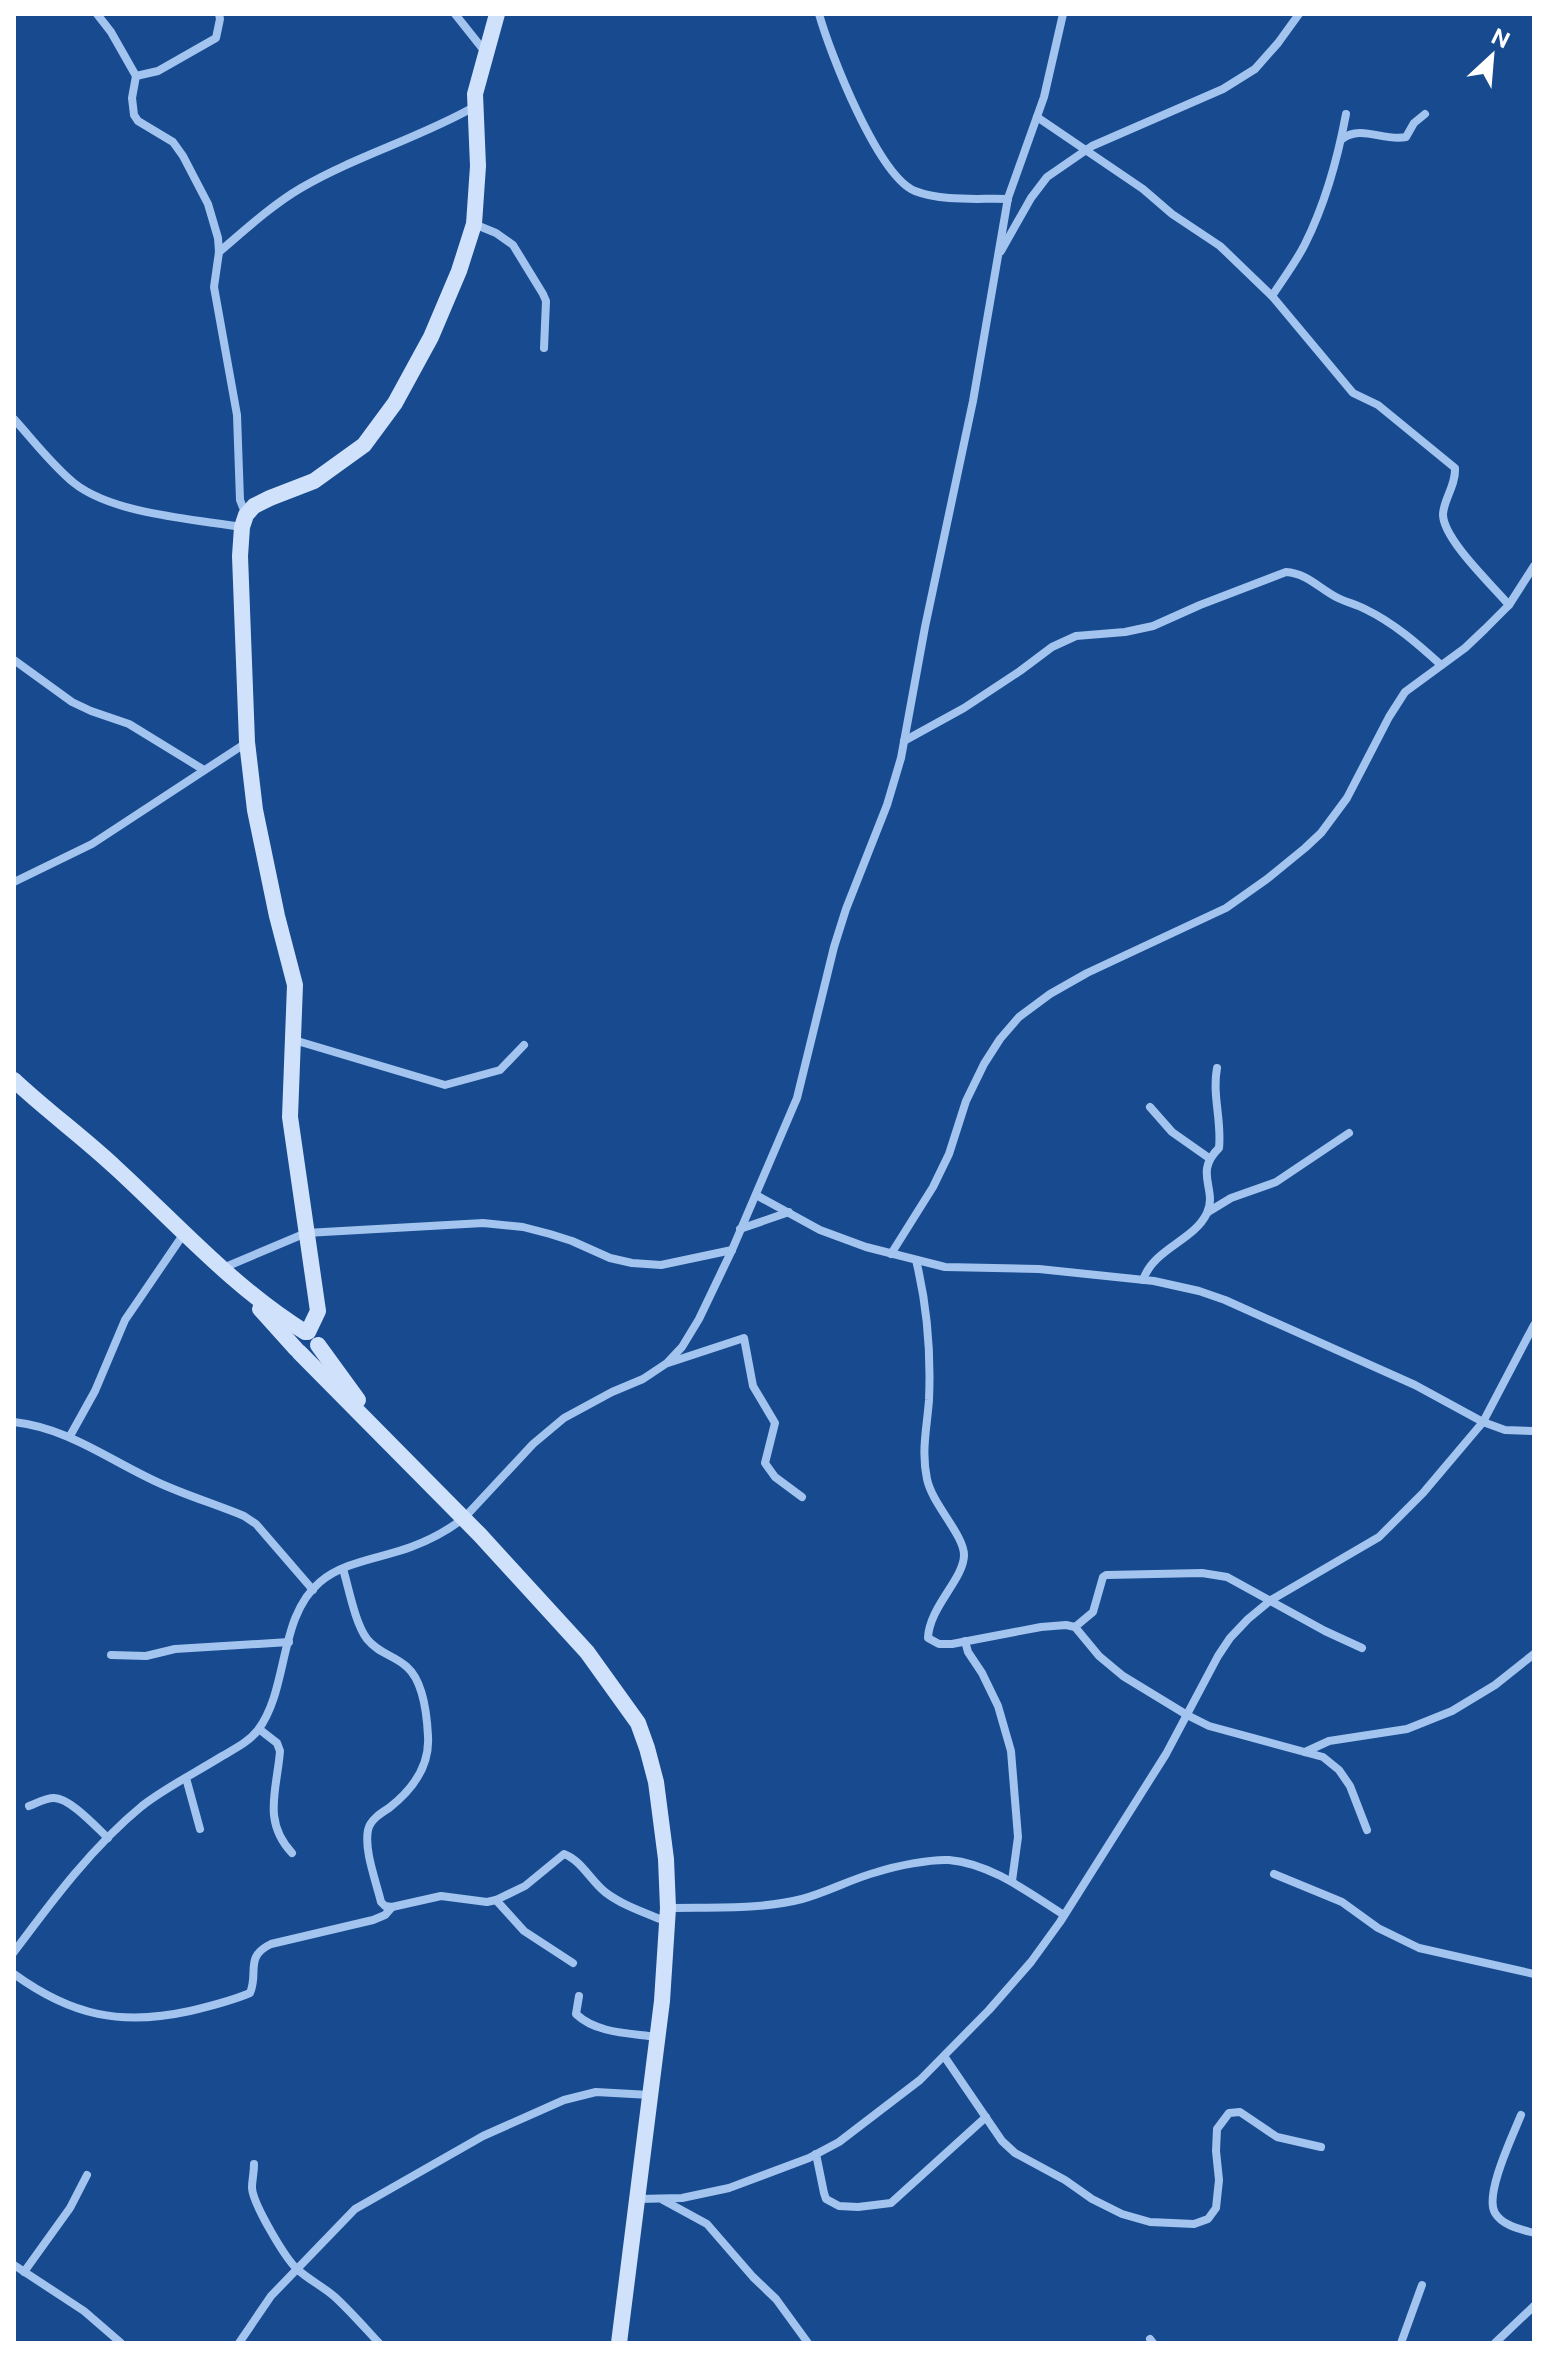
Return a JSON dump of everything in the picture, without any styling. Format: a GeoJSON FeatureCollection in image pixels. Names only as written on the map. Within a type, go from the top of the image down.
{"type":"FeatureCollection","features":[{"type":"Feature","properties":{"kind":"main road"},"geometry":{"type":"LineString","coordinates":[[298,1350],[308,1355],[316,1349],[312,1338],[318,1311],[290,1117],[295,985],[255,810],[247,742],[240,556],[244,521],[254,506],[314,481],[364,445],[395,403],[431,337],[459,271],[474,224],[478,166],[475,94],[497,14]]}},
{"type":"Feature","properties":{"kind":"main road"},"geometry":{"type":"LineString","coordinates":[[14,1080],[37,1103],[113,1164],[236,1280],[312,1338],[384,1437]]}},
{"type":"Feature","properties":{"kind":"main road"},"geometry":{"type":"LineString","coordinates":[[236,1280],[298,1350],[464,1518],[587,1652],[638,1723],[656,1782],[666,1859],[668,1915],[662,2001],[619,2343]]}},
{"type":"Feature","properties":{"kind":"street"},"geometry":{"type":"LineString","coordinates":[[14,419],[73,482],[92,495],[119,505],[161,514],[244,521],[240,500],[237,415],[214,287],[218,238],[208,204],[183,156],[173,142],[138,121],[134,115],[132,98],[136,76],[97,14]]}},
{"type":"Feature","properties":{"kind":"street"},"geometry":{"type":"LineString","coordinates":[[136,76],[158,71],[216,38],[219,14]]}},
{"type":"Feature","properties":{"kind":"street"},"geometry":{"type":"LineString","coordinates":[[455,14],[486,53]]}},
{"type":"Feature","properties":{"kind":"street"},"geometry":{"type":"LineString","coordinates":[[819,14],[858,111],[888,167],[913,191],[942,198],[1008,199]]}},
{"type":"Feature","properties":{"kind":"street"},"geometry":{"type":"LineString","coordinates":[[14,1952],[48,1906],[108,1838],[144,1804],[244,1743],[259,1729],[269,1708],[295,1618],[304,1598],[322,1580],[343,1569],[436,1537],[464,1518],[533,1444],[564,1418],[643,1379],[667,1363],[682,1347],[699,1319],[797,1098],[834,947],[887,805],[904,741],[973,401],[1008,199],[1044,97],[1063,14]]}},
{"type":"Feature","properties":{"kind":"street"},"geometry":{"type":"LineString","coordinates":[[996,259],[1031,198],[1047,177],[1084,151],[1223,89],[1255,69],[1299,14]]}},
{"type":"Feature","properties":{"kind":"street"},"geometry":{"type":"LineString","coordinates":[[219,252],[299,189],[474,107]]}},
{"type":"Feature","properties":{"kind":"street"},"geometry":{"type":"LineString","coordinates":[[1272,296],[1305,245],[1318,213],[1346,114]]}},
{"type":"Feature","properties":{"kind":"street"},"geometry":{"type":"LineString","coordinates":[[1341,139],[1361,132],[1401,139],[1425,114]]}},
{"type":"Feature","properties":{"kind":"street"},"geometry":{"type":"LineString","coordinates":[[1037,117],[1220,246],[1272,296],[1353,393],[1378,405],[1455,468],[1456,479],[1443,513],[1446,528],[1458,548],[1509,605]]}},
{"type":"Feature","properties":{"kind":"street"},"geometry":{"type":"LineString","coordinates":[[474,224],[496,233],[513,245],[543,294],[546,301],[544,348]]}},
{"type":"Feature","properties":{"kind":"street"},"geometry":{"type":"LineString","coordinates":[[891,1254],[933,1187],[949,1154],[966,1101],[984,1064],[1019,1017],[1050,994],[1087,973],[1226,908],[1305,848],[1321,833],[1347,798],[1405,692],[1465,648],[1509,605],[1534,566]]}},
{"type":"Feature","properties":{"kind":"street"},"geometry":{"type":"LineString","coordinates":[[904,741],[964,708],[1052,647],[1076,636],[1153,626],[1286,572],[1298,573],[1337,597],[1389,622],[1441,665]]}},
{"type":"Feature","properties":{"kind":"street"},"geometry":{"type":"LineString","coordinates":[[14,660],[72,702],[129,724],[204,770]]}},
{"type":"Feature","properties":{"kind":"street"},"geometry":{"type":"LineString","coordinates":[[14,882],[92,844],[247,742]]}},
{"type":"Feature","properties":{"kind":"street"},"geometry":{"type":"LineString","coordinates":[[293,1040],[445,1085],[500,1070],[524,1045]]}},
{"type":"Feature","properties":{"kind":"street"},"geometry":{"type":"LineString","coordinates":[[1143,1280],[1148,1267],[1200,1223],[1207,1212],[1210,1203],[1206,1178],[1209,1158],[1219,1148],[1220,1137],[1214,1094],[1217,1068]]}},
{"type":"Feature","properties":{"kind":"street"},"geometry":{"type":"LineString","coordinates":[[1150,1107],[1172,1132],[1209,1158]]}},
{"type":"Feature","properties":{"kind":"street"},"geometry":{"type":"LineString","coordinates":[[1207,1212],[1231,1198],[1276,1182],[1349,1133]]}},
{"type":"Feature","properties":{"kind":"street"},"geometry":{"type":"LineString","coordinates":[[756,1195],[820,1230],[891,1254],[945,1267],[1039,1269],[1143,1280],[1199,1291],[1415,1385],[1483,1422],[1505,1430],[1534,1431]]}},
{"type":"Feature","properties":{"kind":"street"},"geometry":{"type":"LineString","coordinates":[[740,1229],[790,1212]]}},
{"type":"Feature","properties":{"kind":"street"},"geometry":{"type":"LineString","coordinates":[[223,1268],[306,1233],[483,1223],[523,1227],[550,1234],[610,1258],[632,1263],[661,1265],[732,1250]]}},
{"type":"Feature","properties":{"kind":"street"},"geometry":{"type":"LineString","coordinates":[[70,1436],[95,1391],[125,1320],[185,1232]]}},
{"type":"Feature","properties":{"kind":"street"},"geometry":{"type":"LineString","coordinates":[[916,1260],[925,1296],[928,1340],[928,1401],[923,1449],[927,1481],[964,1554],[961,1567],[929,1623],[928,1638],[939,1644],[1041,1627],[1075,1627],[1099,1656],[1123,1676],[1187,1715],[1209,1726],[1323,1757],[1339,1770],[1350,1786],[1367,1830]]}},
{"type":"Feature","properties":{"kind":"street"},"geometry":{"type":"LineString","coordinates":[[637,2199],[662,2200],[729,2188],[816,2154],[839,2142],[920,2080],[1031,1962],[1064,1915],[1166,1754],[1230,1638],[1271,1600],[1379,1537],[1423,1493],[1483,1422],[1534,1325]]}},
{"type":"Feature","properties":{"kind":"street"},"geometry":{"type":"LineString","coordinates":[[667,1363],[744,1338],[753,1386],[775,1423],[765,1463],[775,1477],[802,1497]]}},
{"type":"Feature","properties":{"kind":"street"},"geometry":{"type":"LineString","coordinates":[[14,1422],[34,1424],[70,1436],[155,1481],[244,1516],[256,1524],[313,1590]]}},
{"type":"Feature","properties":{"kind":"street"},"geometry":{"type":"LineString","coordinates":[[343,1569],[366,1637],[382,1654],[408,1667],[415,1678],[428,1734],[428,1751],[422,1772],[412,1788],[371,1822],[368,1831],[369,1851],[381,1902],[385,1906],[441,1896],[487,1902],[496,1900],[525,1886],[564,1854],[574,1859],[606,1894],[629,1906],[668,1915],[781,1904],[878,1871],[948,1860],[1012,1881],[1064,1915]]}},
{"type":"Feature","properties":{"kind":"street"},"geometry":{"type":"LineString","coordinates":[[1075,1627],[1093,1612],[1103,1577],[1112,1573],[1202,1573],[1227,1577],[1362,1648]]}},
{"type":"Feature","properties":{"kind":"street"},"geometry":{"type":"LineString","coordinates":[[965,1641],[998,1706],[1011,1751],[1018,1837],[1012,1881]]}},
{"type":"Feature","properties":{"kind":"street"},"geometry":{"type":"LineString","coordinates":[[111,1655],[146,1656],[175,1649],[289,1642]]}},
{"type":"Feature","properties":{"kind":"street"},"geometry":{"type":"LineString","coordinates":[[1304,1752],[1329,1741],[1407,1729],[1452,1711],[1495,1685],[1534,1654]]}},
{"type":"Feature","properties":{"kind":"street"},"geometry":{"type":"LineString","coordinates":[[259,1729],[277,1743],[280,1751],[273,1813],[281,1842],[292,1853]]}},
{"type":"Feature","properties":{"kind":"street"},"geometry":{"type":"LineString","coordinates":[[186,1778],[200,1829]]}},
{"type":"Feature","properties":{"kind":"street"},"geometry":{"type":"LineString","coordinates":[[29,1806],[50,1798],[61,1798],[108,1838]]}},
{"type":"Feature","properties":{"kind":"street"},"geometry":{"type":"LineString","coordinates":[[1274,1874],[1342,1902],[1378,1928],[1419,1948],[1534,1974]]}},
{"type":"Feature","properties":{"kind":"street"},"geometry":{"type":"LineString","coordinates":[[496,1900],[524,1931],[573,1963]]}},
{"type":"Feature","properties":{"kind":"street"},"geometry":{"type":"LineString","coordinates":[[14,1974],[49,1997],[87,2012],[117,2018],[158,2018],[235,2000],[250,1993],[253,1963],[261,1949],[271,1944],[373,1920],[385,1915],[392,1907]]}},
{"type":"Feature","properties":{"kind":"street"},"geometry":{"type":"LineString","coordinates":[[579,1996],[576,2014],[583,2020],[609,2031],[657,2037]]}},
{"type":"Feature","properties":{"kind":"street"},"geometry":{"type":"LineString","coordinates":[[944,2056],[1002,2141],[1015,2153],[1065,2180],[1092,2199],[1122,2214],[1150,2222],[1194,2224],[1208,2219],[1216,2208],[1219,2180],[1217,2129],[1229,2113],[1240,2112],[1277,2137],[1321,2147]]}},
{"type":"Feature","properties":{"kind":"street"},"geometry":{"type":"LineString","coordinates":[[239,2343],[271,2296],[355,2209],[483,2136],[564,2100],[596,2092],[650,2095]]}},
{"type":"Feature","properties":{"kind":"street"},"geometry":{"type":"LineString","coordinates":[[1521,2115],[1494,2187],[1492,2204],[1495,2213],[1505,2223],[1534,2233]]}},
{"type":"Feature","properties":{"kind":"street"},"geometry":{"type":"LineString","coordinates":[[816,2154],[824,2193],[832,2203],[858,2207],[891,2203],[986,2117]]}},
{"type":"Feature","properties":{"kind":"street"},"geometry":{"type":"LineString","coordinates":[[254,2164],[252,2189],[255,2197],[274,2235],[297,2269],[335,2297],[379,2343]]}},
{"type":"Feature","properties":{"kind":"street"},"geometry":{"type":"LineString","coordinates":[[24,2272],[70,2208],[87,2175]]}},
{"type":"Feature","properties":{"kind":"street"},"geometry":{"type":"LineString","coordinates":[[662,2200],[707,2224],[776,2299],[808,2343]]}},
{"type":"Feature","properties":{"kind":"street"},"geometry":{"type":"LineString","coordinates":[[14,2265],[84,2311],[121,2343]]}},
{"type":"Feature","properties":{"kind":"street"},"geometry":{"type":"LineString","coordinates":[[1401,2343],[1422,2285]]}},
{"type":"Feature","properties":{"kind":"street"},"geometry":{"type":"LineString","coordinates":[[1495,2343],[1534,2306]]}}]}
